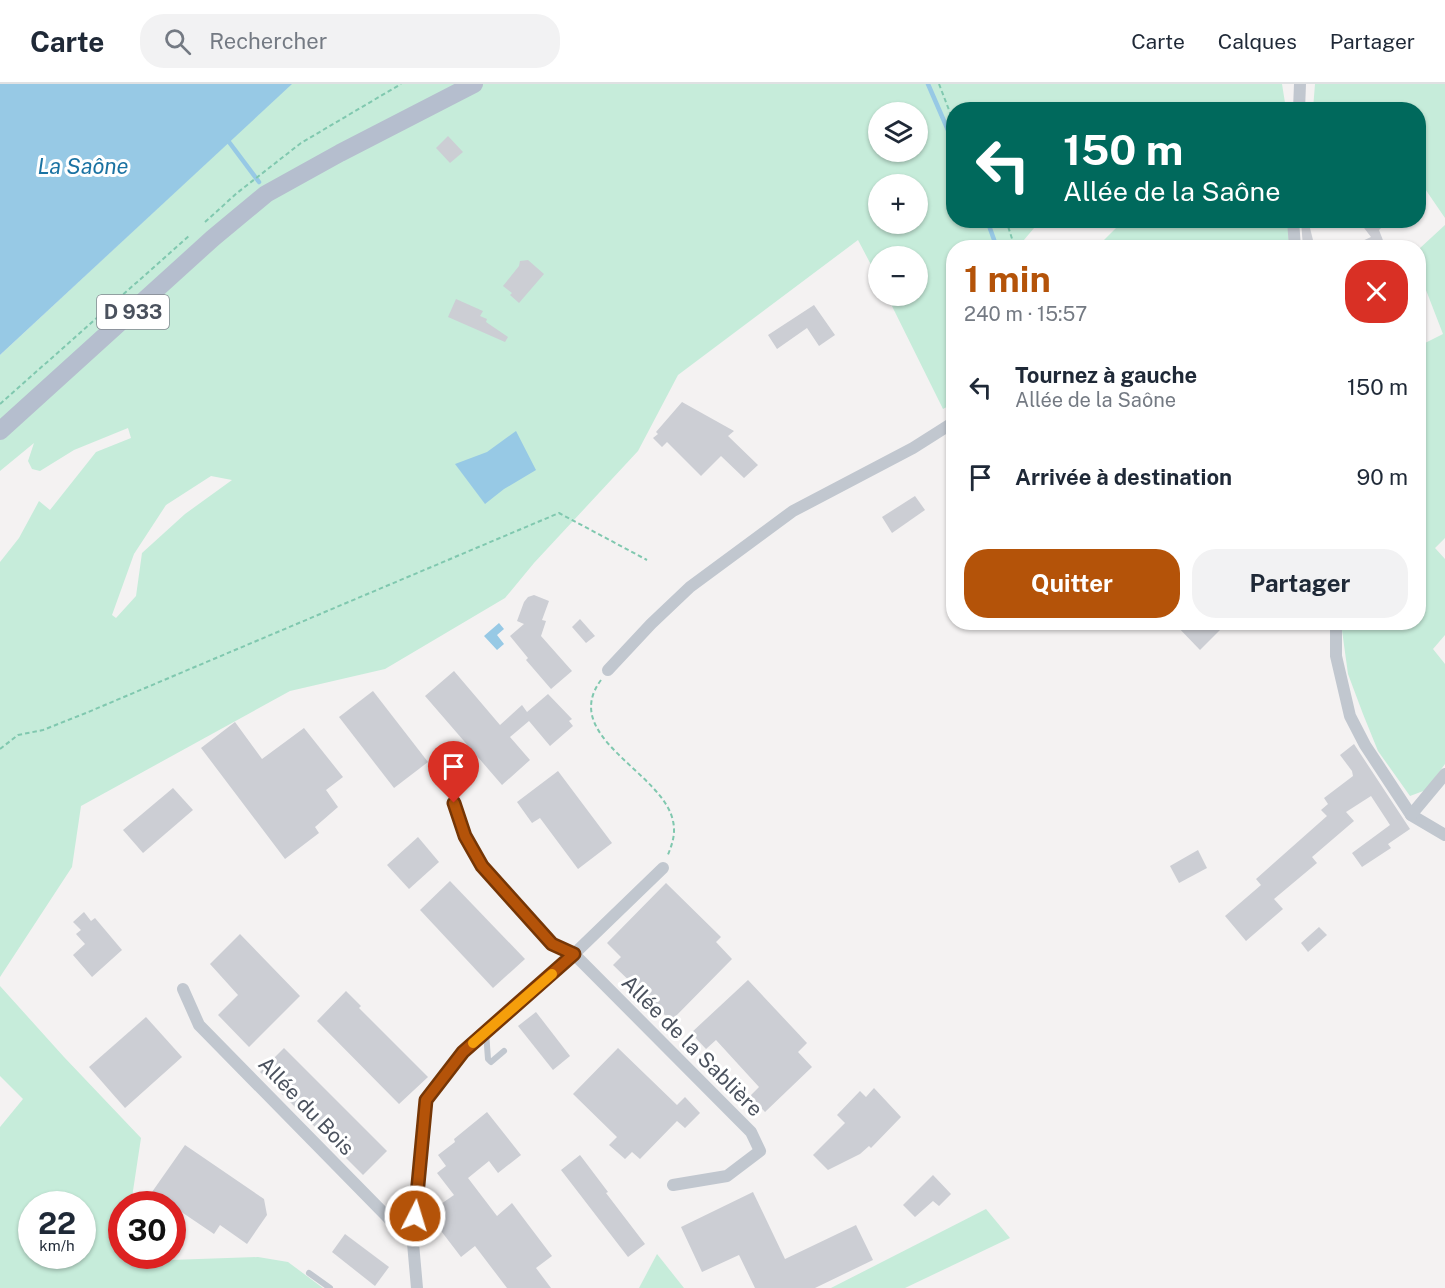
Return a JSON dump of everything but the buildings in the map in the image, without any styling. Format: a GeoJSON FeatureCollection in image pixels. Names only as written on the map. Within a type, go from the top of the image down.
{"type":"FeatureCollection","features":[{"type":"Feature","properties":{"kind":"main road","name":"D 933"},"geometry":{"type":"LineString","coordinates":[[0,432],[213,238],[266,194],[474,84]]}},
{"type":"Feature","properties":{"kind":"street"},"geometry":{"type":"LineString","coordinates":[[1299,102],[1300,84]]}},
{"type":"Feature","properties":{"kind":"street"},"geometry":{"type":"LineString","coordinates":[[608,670],[690,587],[793,511],[914,448],[946,427]]}},
{"type":"Feature","properties":{"kind":"street"},"geometry":{"type":"LineString","coordinates":[[1336,630],[1336,656],[1350,716],[1365,745],[1411,815],[1445,835]]}},
{"type":"Feature","properties":{"kind":"street"},"geometry":{"type":"LineString","coordinates":[[1411,815],[1445,774]]}},
{"type":"Feature","properties":{"kind":"street"},"geometry":{"type":"LineString","coordinates":[[454,803],[465,836],[482,866],[552,944],[574,954]]}},
{"type":"Feature","properties":{"kind":"street"},"geometry":{"type":"LineString","coordinates":[[417,1288],[412,1243],[426,1100],[463,1052],[574,954],[663,868]]}},
{"type":"Feature","properties":{"kind":"street","name":"Allée de la Sablière"},"geometry":{"type":"LineString","coordinates":[[574,954],[751,1132],[760,1151],[728,1176],[673,1185]]}},
{"type":"Feature","properties":{"kind":"street","name":"Allée du Bois"},"geometry":{"type":"LineString","coordinates":[[183,989],[199,1025],[412,1243]]}},
{"type":"Feature","properties":{"kind":"lane"},"geometry":{"type":"LineString","coordinates":[[486,1031],[491,1062],[504,1051]]}},
{"type":"Feature","properties":{"kind":"lane"},"geometry":{"type":"LineString","coordinates":[[309,1273],[330,1288]]}},
{"type":"Feature","properties":{"kind":"path"},"geometry":{"type":"LineString","coordinates":[[202,225],[301,143],[401,84]]}},
{"type":"Feature","properties":{"kind":"path"},"geometry":{"type":"LineString","coordinates":[[939,84],[946,102]]}},
{"type":"Feature","properties":{"kind":"path"},"geometry":{"type":"LineString","coordinates":[[0,404],[193,232]]}},
{"type":"Feature","properties":{"kind":"path"},"geometry":{"type":"LineString","coordinates":[[0,748],[18,735],[43,730],[86,713],[559,513],[648,560]]}},
{"type":"Feature","properties":{"kind":"path"},"geometry":{"type":"LineString","coordinates":[[608,670],[594,689],[591,706],[593,723],[655,792],[673,819],[673,843],[663,868]]}},
{"type":"Feature","properties":{"kind":"green space"},"geometry":{"type":"Polygon","coordinates":[[[291,84],[1282,84],[1285,102],[946,102],[946,228],[1034,228],[1024,240],[946,240],[946,407],[943,409],[892,306],[928,306],[928,246],[868,246],[868,259],[858,240],[678,375],[638,451],[534,563],[505,598],[385,669],[290,691],[81,806],[72,867],[0,977],[0,562],[19,538],[39,501],[50,510],[96,452],[131,438],[128,428],[74,450],[40,471],[32,469],[28,461],[34,443],[0,471],[0,355],[291,84]],[[211,476],[166,505],[134,554],[112,615],[116,618],[136,596],[142,553],[185,514],[232,480],[211,476]]]}},
{"type":"Feature","properties":{"kind":"green space"},"geometry":{"type":"Polygon","coordinates":[[[1315,84],[1445,84],[1445,218],[1426,190],[1426,102],[1314,102],[1315,84]]]}},
{"type":"Feature","properties":{"kind":"green space"},"geometry":{"type":"Polygon","coordinates":[[[1445,225],[1445,538],[1435,548],[1445,559],[1445,635],[1433,649],[1445,664],[1445,764],[1426,790],[1410,796],[1378,751],[1348,674],[1342,630],[1426,630],[1426,342],[1443,334],[1426,290],[1426,243],[1445,225]]]}},
{"type":"Feature","properties":{"kind":"green space"},"geometry":{"type":"Polygon","coordinates":[[[1116,228],[1288,228],[1289,240],[1104,240],[1116,228]]]}},
{"type":"Feature","properties":{"kind":"green space"},"geometry":{"type":"Polygon","coordinates":[[[0,986],[141,1138],[133,1191],[108,1191],[108,1269],[186,1269],[186,1259],[258,1257],[288,1262],[323,1288],[0,1288],[0,1127],[23,1099],[0,1076],[0,986]]]}},
{"type":"Feature","properties":{"kind":"green space"},"geometry":{"type":"Polygon","coordinates":[[[986,1209],[1010,1238],[905,1288],[831,1288],[986,1209]]]}},
{"type":"Feature","properties":{"kind":"green space"},"geometry":{"type":"Polygon","coordinates":[[[657,1254],[684,1288],[639,1288],[657,1254]]]}},
{"type":"Feature","properties":{"kind":"water","name":"La Saône"},"geometry":{"type":"Polygon","coordinates":[[[0,84],[292,84],[0,355],[0,84]]]}},
{"type":"Feature","properties":{"kind":"water"},"geometry":{"type":"Polygon","coordinates":[[[516,431],[536,470],[504,489],[485,504],[455,464],[487,452],[516,431]]]}},
{"type":"Feature","properties":{"kind":"water"},"geometry":{"type":"Polygon","coordinates":[[[499,623],[504,629],[497,635],[504,644],[497,650],[484,636],[499,623]]]}},
{"type":"Feature","properties":{"kind":"waterway"},"geometry":{"type":"LineString","coordinates":[[928,84],[946,126]]}},
{"type":"Feature","properties":{"kind":"waterway"},"geometry":{"type":"LineString","coordinates":[[229,142],[259,182]]}},
{"type":"Feature","properties":{"kind":"waterway"},"geometry":{"type":"LineString","coordinates":[[990,228],[994,240]]}},
{"type":"Feature","properties":{"kind":"slow traffic"},"geometry":{"type":"LineString","coordinates":[[473,1043],[552,974]]}},
{"type":"Feature","properties":{"kind":"route"},"geometry":{"type":"LineString","coordinates":[[415,1216],[426,1100],[463,1052],[574,954],[552,944],[482,866],[465,836],[454,803]]}}]}
